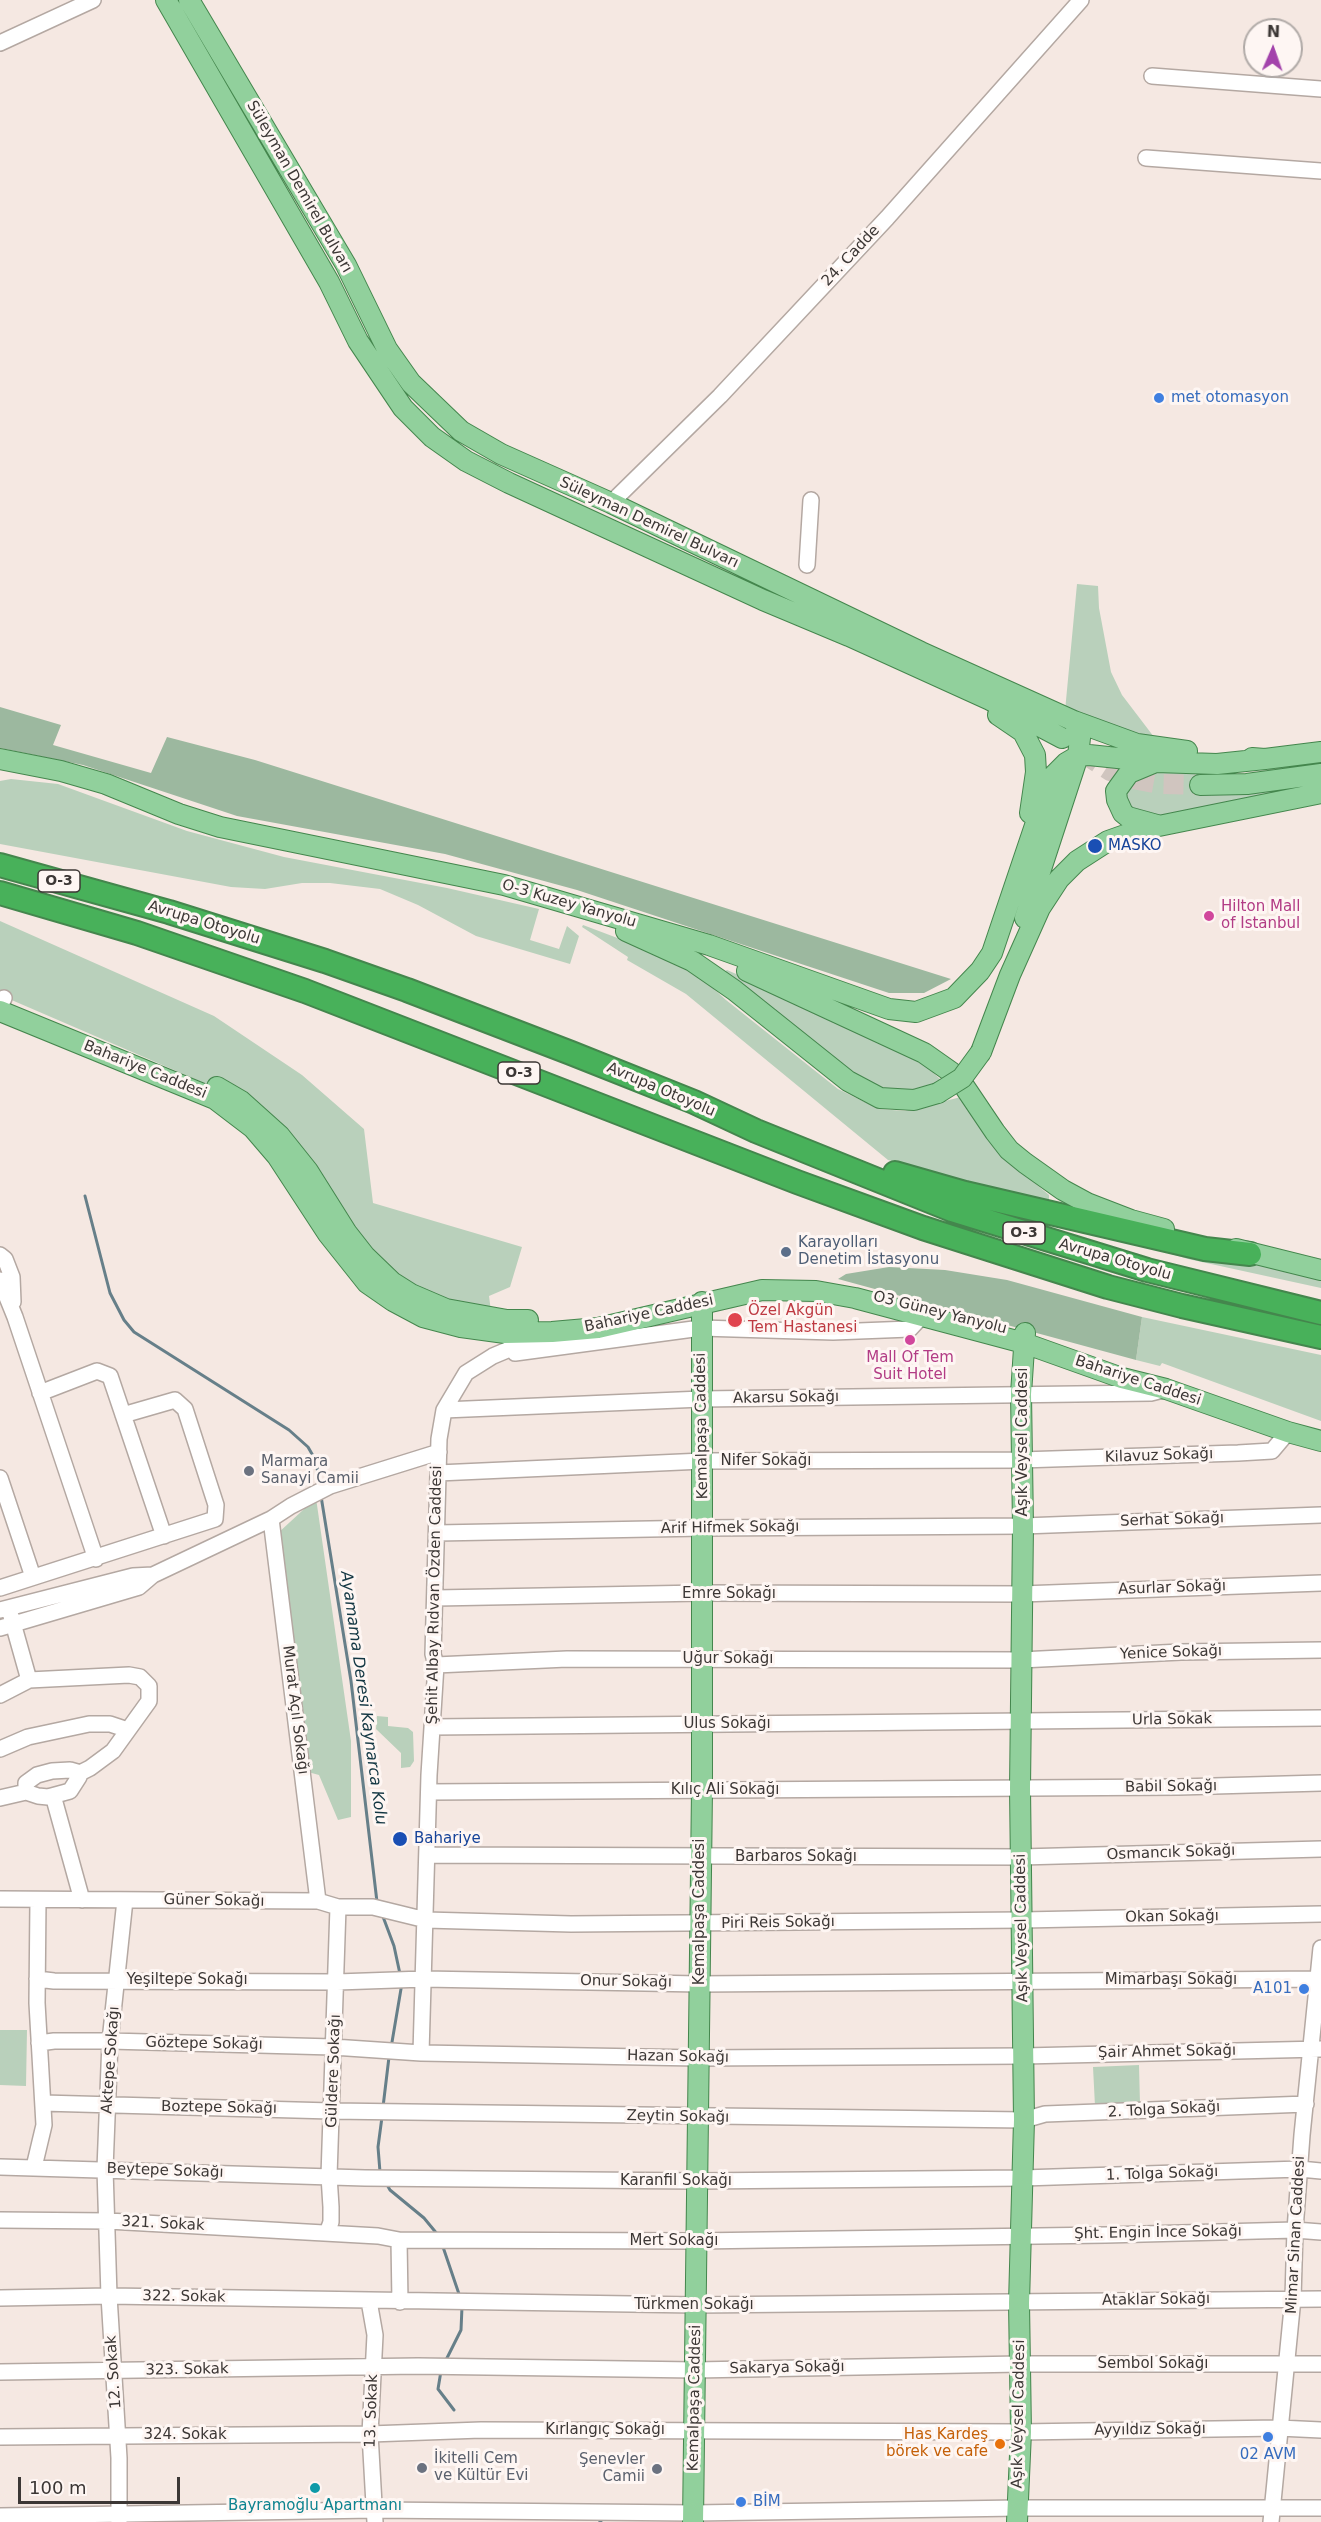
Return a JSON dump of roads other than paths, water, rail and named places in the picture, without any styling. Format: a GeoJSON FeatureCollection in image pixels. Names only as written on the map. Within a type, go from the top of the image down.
{"type":"FeatureCollection","features":[{"type":"Feature","properties":{"kind":"highway","name":"Avrupa Otoyolu"},"geometry":{"type":"LineString","coordinates":[[0,865],[118,897],[325,961],[571,1053],[952,1210],[1147,1270],[1321,1313]]}},
{"type":"Feature","properties":{"kind":"highway","name":"Avrupa Otoyolu"},"geometry":{"type":"LineString","coordinates":[[0,893],[137,933],[295,987],[825,1193],[923,1228],[1108,1287],[1182,1306]]}},
{"type":"Feature","properties":{"kind":"highway"},"geometry":{"type":"LineString","coordinates":[[737,1122],[965,1193],[1205,1249],[1251,1254]]}},
{"type":"Feature","properties":{"kind":"highway"},"geometry":{"type":"LineString","coordinates":[[1182,1306],[1202,1320],[1321,1350]]}},
{"type":"Feature","properties":{"kind":"highway","name":"O-3"},"geometry":{"type":"LineString","coordinates":[[1182,1306],[1321,1338]]}},
{"type":"Feature","properties":{"kind":"main road","name":"Süleyman Demirel Bulvarı"},"geometry":{"type":"LineString","coordinates":[[166,0],[329,282],[364,351],[403,408],[425,430],[466,461],[509,483],[763,600],[980,695],[1062,738]]}},
{"type":"Feature","properties":{"kind":"main road","name":"Süleyman Demirel Bulvarı"},"geometry":{"type":"LineString","coordinates":[[189,0],[346,265],[387,349],[411,383],[461,431],[501,454],[611,503],[921,652],[1074,721],[1137,744],[1165,749],[1265,759],[1321,752]]}},
{"type":"Feature","properties":{"kind":"main road"},"geometry":{"type":"LineString","coordinates":[[763,600],[861,654],[1003,718],[1023,732],[1031,744],[1036,763],[1031,800],[1033,836]]}},
{"type":"Feature","properties":{"kind":"main road"},"geometry":{"type":"LineString","coordinates":[[1010,975],[1016,946],[1078,756],[1080,738],[1074,721]]}},
{"type":"Feature","properties":{"kind":"main road"},"geometry":{"type":"LineString","coordinates":[[1078,756],[1097,755],[1156,762],[1217,764],[1265,759]]}},
{"type":"Feature","properties":{"kind":"main road","name":"O-3 Kuzey Yanyolu"},"geometry":{"type":"LineString","coordinates":[[0,759],[61,771],[106,784],[220,827],[504,885],[649,926],[889,1009],[916,1012],[954,998],[980,971],[995,945],[1051,778],[1058,769],[1078,756]]}},
{"type":"Feature","properties":{"kind":"main road"},"geometry":{"type":"LineString","coordinates":[[1156,762],[1129,773],[1116,792],[1117,800],[1123,813],[1128,817],[1167,826]]}},
{"type":"Feature","properties":{"kind":"main road","name":"O-3 Kuzey Yanyolu"},"geometry":{"type":"LineString","coordinates":[[0,771],[59,781],[218,836],[394,870],[570,911],[639,936],[692,961],[734,990],[848,1081],[880,1098],[914,1100],[938,1093],[962,1078],[981,1053],[1010,975]]}},
{"type":"Feature","properties":{"kind":"main road"},"geometry":{"type":"LineString","coordinates":[[1200,785],[1247,784],[1321,774]]}},
{"type":"Feature","properties":{"kind":"main road"},"geometry":{"type":"LineString","coordinates":[[1010,975],[1044,902],[1059,879],[1077,861],[1094,849],[1123,835],[1321,793]]}},
{"type":"Feature","properties":{"kind":"main road"},"geometry":{"type":"LineString","coordinates":[[649,926],[932,1058],[962,1083],[1010,1150],[1047,1179],[1087,1203],[1131,1220],[1251,1254],[1321,1270]]}},
{"type":"Feature","properties":{"kind":"main road","name":"Bahariye Caddesi"},"geometry":{"type":"LineString","coordinates":[[1,1003],[215,1099],[253,1128],[278,1156],[328,1234],[367,1282],[393,1302],[423,1317],[461,1327],[505,1333],[552,1332],[598,1328],[702,1302],[762,1290],[816,1291],[1024,1338],[1122,1378],[1166,1389],[1288,1432],[1321,1441]]}},
{"type":"Feature","properties":{"kind":"main road","name":"O3 Güney Yanyolu"},"geometry":{"type":"LineString","coordinates":[[1,1003],[208,1082],[241,1101],[280,1136],[308,1171],[347,1233],[365,1256],[392,1282],[446,1309],[507,1320],[567,1320],[614,1315],[758,1282],[799,1281],[843,1289],[1024,1338]]}},
{"type":"Feature","properties":{"kind":"main road","name":"Kemalpaşa Caddesi"},"geometry":{"type":"LineString","coordinates":[[694,2517],[702,1790],[702,1302]]}},
{"type":"Feature","properties":{"kind":"main road"},"geometry":{"type":"LineString","coordinates":[[1024,1338],[1166,1377],[1321,1431]]}},
{"type":"Feature","properties":{"kind":"main road","name":"Aşık Veysel Caddesi"},"geometry":{"type":"LineString","coordinates":[[1017,2515],[1024,2120],[1020,1788],[1023,1526],[1021,1395],[1024,1338]]}},
{"type":"Feature","properties":{"kind":"street"},"geometry":{"type":"LineString","coordinates":[[0,43],[93,0]]}},
{"type":"Feature","properties":{"kind":"street","name":"24. Cadde"},"geometry":{"type":"LineString","coordinates":[[611,503],[720,396],[887,218],[1081,0]]}},
{"type":"Feature","properties":{"kind":"street"},"geometry":{"type":"LineString","coordinates":[[1152,76],[1321,89]]}},
{"type":"Feature","properties":{"kind":"street"},"geometry":{"type":"LineString","coordinates":[[1146,158],[1321,171]]}},
{"type":"Feature","properties":{"kind":"street"},"geometry":{"type":"LineString","coordinates":[[807,565],[811,500]]}},
{"type":"Feature","properties":{"kind":"street"},"geometry":{"type":"LineString","coordinates":[[2,1259],[4,1278],[15,1317],[96,1559]]}},
{"type":"Feature","properties":{"kind":"street"},"geometry":{"type":"LineString","coordinates":[[493,1356],[701,1329],[774,1332],[910,1329],[922,1316]]}},
{"type":"Feature","properties":{"kind":"street","name":"Şehit Albay Rıdvan Özden Caddesi"},"geometry":{"type":"LineString","coordinates":[[424,1978],[429,1792],[436,1665],[433,1654],[438,1452],[444,1410],[466,1373],[493,1356],[552,1332]]}},
{"type":"Feature","properties":{"kind":"street"},"geometry":{"type":"LineString","coordinates":[[40,1393],[97,1371],[110,1376],[164,1536]]}},
{"type":"Feature","properties":{"kind":"street","name":"Akarsu Sokağı"},"geometry":{"type":"LineString","coordinates":[[444,1410],[702,1399],[1151,1394],[1166,1389]]}},
{"type":"Feature","properties":{"kind":"street"},"geometry":{"type":"LineString","coordinates":[[0,1588],[96,1559],[214,1519],[216,1505],[185,1409],[175,1400],[123,1415]]}},
{"type":"Feature","properties":{"kind":"street","name":"Kilavuz Sokağı"},"geometry":{"type":"LineString","coordinates":[[1021,1460],[1272,1450],[1288,1432]]}},
{"type":"Feature","properties":{"kind":"street"},"geometry":{"type":"LineString","coordinates":[[7,1626],[139,1587],[153,1575],[271,1519],[330,1486],[438,1452]]}},
{"type":"Feature","properties":{"kind":"street","name":"Nifer Sokağı"},"geometry":{"type":"LineString","coordinates":[[438,1473],[703,1461],[1021,1460]]}},
{"type":"Feature","properties":{"kind":"street"},"geometry":{"type":"LineString","coordinates":[[0,1478],[33,1577]]}},
{"type":"Feature","properties":{"kind":"street","name":"Serhat Sokağı"},"geometry":{"type":"LineString","coordinates":[[1023,1526],[1321,1515]]}},
{"type":"Feature","properties":{"kind":"street","name":"Murat Açıl Sokağı"},"geometry":{"type":"LineString","coordinates":[[271,1519],[318,1901]]}},
{"type":"Feature","properties":{"kind":"street","name":"Arif Hifmek Sokağı"},"geometry":{"type":"LineString","coordinates":[[437,1533],[703,1528],[1023,1526]]}},
{"type":"Feature","properties":{"kind":"street"},"geometry":{"type":"LineString","coordinates":[[29,1680],[7,1626],[4,1609],[133,1576],[153,1575]]}},
{"type":"Feature","properties":{"kind":"street","name":"Asurlar Sokağı"},"geometry":{"type":"LineString","coordinates":[[1022,1594],[1321,1583]]}},
{"type":"Feature","properties":{"kind":"street","name":"Emre Sokağı"},"geometry":{"type":"LineString","coordinates":[[436,1598],[702,1593],[1022,1594]]}},
{"type":"Feature","properties":{"kind":"street","name":"Yenice Sokağı"},"geometry":{"type":"LineString","coordinates":[[1021,1660],[1193,1652],[1321,1650]]}},
{"type":"Feature","properties":{"kind":"street","name":"Uğur Sokağı"},"geometry":{"type":"LineString","coordinates":[[436,1665],[567,1659],[1021,1660]]}},
{"type":"Feature","properties":{"kind":"street"},"geometry":{"type":"LineString","coordinates":[[0,1695],[29,1680],[129,1676],[144,1679],[149,1686],[149,1701],[107,1756],[78,1774]]}},
{"type":"Feature","properties":{"kind":"street","name":"Urla Sokak"},"geometry":{"type":"LineString","coordinates":[[1022,1723],[1321,1718]]}},
{"type":"Feature","properties":{"kind":"street","name":"Ulus Sokağı"},"geometry":{"type":"LineString","coordinates":[[433,1727],[1022,1723]]}},
{"type":"Feature","properties":{"kind":"street"},"geometry":{"type":"LineString","coordinates":[[0,1749],[28,1737],[89,1724],[110,1724],[128,1730]]}},
{"type":"Feature","properties":{"kind":"street"},"geometry":{"type":"LineString","coordinates":[[26,1792],[28,1780],[43,1773],[70,1770],[78,1774]]}},
{"type":"Feature","properties":{"kind":"street"},"geometry":{"type":"LineString","coordinates":[[0,1797],[26,1792],[38,1796],[55,1796],[70,1791],[78,1780],[78,1774]]}},
{"type":"Feature","properties":{"kind":"street","name":"Babil Sokağı"},"geometry":{"type":"LineString","coordinates":[[1020,1788],[1321,1783]]}},
{"type":"Feature","properties":{"kind":"street","name":"Kılıç Ali Sokağı"},"geometry":{"type":"LineString","coordinates":[[429,1792],[1020,1788]]}},
{"type":"Feature","properties":{"kind":"street"},"geometry":{"type":"LineString","coordinates":[[55,1796],[82,1900]]}},
{"type":"Feature","properties":{"kind":"street","name":"Osmancık Sokağı"},"geometry":{"type":"LineString","coordinates":[[1021,1857],[1321,1850]]}},
{"type":"Feature","properties":{"kind":"street","name":"Barbaros Sokağı"},"geometry":{"type":"LineString","coordinates":[[427,1855],[1021,1857]]}},
{"type":"Feature","properties":{"kind":"street","name":"Güner Sokağı"},"geometry":{"type":"LineString","coordinates":[[0,1899],[318,1901],[338,1907],[380,1909],[426,1920]]}},
{"type":"Feature","properties":{"kind":"street"},"geometry":{"type":"LineString","coordinates":[[34,2167],[44,2125],[37,1978],[38,1900]]}},
{"type":"Feature","properties":{"kind":"street","name":"Aktepe Sokağı"},"geometry":{"type":"LineString","coordinates":[[108,2221],[105,2169],[110,2041],[124,1900]]}},
{"type":"Feature","properties":{"kind":"street","name":"Güldere Sokağı"},"geometry":{"type":"LineString","coordinates":[[327,2234],[331,2222],[329,2176],[338,1907]]}},
{"type":"Feature","properties":{"kind":"street","name":"Okan Sokağı"},"geometry":{"type":"LineString","coordinates":[[1023,1920],[1321,1914]]}},
{"type":"Feature","properties":{"kind":"street","name":"Piri Reis Sokağı"},"geometry":{"type":"LineString","coordinates":[[426,1920],[700,1924],[1023,1920]]}},
{"type":"Feature","properties":{"kind":"street","name":"Mimar Sinan Caddesi"},"geometry":{"type":"LineString","coordinates":[[1271,2515],[1293,2298],[1294,2230],[1306,2103],[1316,2049],[1321,1948]]}},
{"type":"Feature","properties":{"kind":"street","name":"Yeşiltepe Sokağı"},"geometry":{"type":"LineString","coordinates":[[37,1978],[54,1981],[337,1982]]}},
{"type":"Feature","properties":{"kind":"street"},"geometry":{"type":"LineString","coordinates":[[421,2053],[424,1978]]}},
{"type":"Feature","properties":{"kind":"street","name":"Onur Sokağı"},"geometry":{"type":"LineString","coordinates":[[337,1982],[424,1978],[700,1984],[1024,1981]]}},
{"type":"Feature","properties":{"kind":"street","name":"Mimarbaşı Sokağı"},"geometry":{"type":"LineString","coordinates":[[1024,1981],[1319,1979]]}},
{"type":"Feature","properties":{"kind":"street","name":"Göztepe Sokağı"},"geometry":{"type":"LineString","coordinates":[[39,2043],[110,2041],[333,2047]]}},
{"type":"Feature","properties":{"kind":"street","name":"Hazan Sokağı"},"geometry":{"type":"LineString","coordinates":[[333,2047],[421,2053],[699,2058],[1024,2056]]}},
{"type":"Feature","properties":{"kind":"street","name":"Şair Ahmet Sokağı"},"geometry":{"type":"LineString","coordinates":[[1024,2056],[1316,2049]]}},
{"type":"Feature","properties":{"kind":"street","name":"Boztepe Sokağı"},"geometry":{"type":"LineString","coordinates":[[43,2103],[331,2111]]}},
{"type":"Feature","properties":{"kind":"street","name":"2. Tolga Sokağı"},"geometry":{"type":"LineString","coordinates":[[1024,2120],[1045,2114],[1306,2103]]}},
{"type":"Feature","properties":{"kind":"street","name":"Zeytin Sokağı"},"geometry":{"type":"LineString","coordinates":[[331,2111],[1024,2120]]}},
{"type":"Feature","properties":{"kind":"street","name":"Beytepe Sokağı"},"geometry":{"type":"LineString","coordinates":[[0,2167],[329,2176]]}},
{"type":"Feature","properties":{"kind":"street","name":"1. Tolga Sokağı"},"geometry":{"type":"LineString","coordinates":[[1023,2178],[1300,2169],[1321,2171]]}},
{"type":"Feature","properties":{"kind":"street","name":"Karanfil Sokağı"},"geometry":{"type":"LineString","coordinates":[[329,2176],[387,2179],[697,2181],[1023,2178]]}},
{"type":"Feature","properties":{"kind":"street","name":"321. Sokak"},"geometry":{"type":"LineString","coordinates":[[0,2220],[108,2221],[327,2234]]}},
{"type":"Feature","properties":{"kind":"street","name":"12. Sokak"},"geometry":{"type":"LineString","coordinates":[[108,2221],[112,2371],[118,2435],[119,2518]]}},
{"type":"Feature","properties":{"kind":"street","name":"Şht. Engin İnce Sokağı"},"geometry":{"type":"LineString","coordinates":[[1021,2236],[1294,2230],[1321,2232]]}},
{"type":"Feature","properties":{"kind":"street","name":"Mert Sokağı"},"geometry":{"type":"LineString","coordinates":[[327,2234],[378,2236],[399,2240],[697,2241],[1021,2236]]}},
{"type":"Feature","properties":{"kind":"street"},"geometry":{"type":"LineString","coordinates":[[399,2240],[400,2302]]}},
{"type":"Feature","properties":{"kind":"street","name":"322. Sokak"},"geometry":{"type":"LineString","coordinates":[[0,2298],[109,2296],[369,2301]]}},
{"type":"Feature","properties":{"kind":"street","name":"Ataklar Sokağı"},"geometry":{"type":"LineString","coordinates":[[1019,2303],[1321,2299]]}},
{"type":"Feature","properties":{"kind":"street","name":"Türkmen Sokağı"},"geometry":{"type":"LineString","coordinates":[[369,2301],[696,2305],[1019,2303]]}},
{"type":"Feature","properties":{"kind":"street","name":"13. Sokak"},"geometry":{"type":"LineString","coordinates":[[369,2301],[375,2335],[370,2434],[375,2516]]}},
{"type":"Feature","properties":{"kind":"street","name":"Sembol Sokağı"},"geometry":{"type":"LineString","coordinates":[[1020,2364],[1321,2364]]}},
{"type":"Feature","properties":{"kind":"street","name":"Sakarya Sokağı"},"geometry":{"type":"LineString","coordinates":[[374,2367],[695,2370],[1020,2364]]}},
{"type":"Feature","properties":{"kind":"street","name":"323. Sokak"},"geometry":{"type":"LineString","coordinates":[[0,2372],[374,2367]]}},
{"type":"Feature","properties":{"kind":"street","name":"Ayyıldız Sokağı"},"geometry":{"type":"LineString","coordinates":[[1020,2432],[1279,2428],[1321,2430]]}},
{"type":"Feature","properties":{"kind":"street","name":"Kırlangıç Sokağı"},"geometry":{"type":"LineString","coordinates":[[370,2434],[482,2430],[1020,2432]]}},
{"type":"Feature","properties":{"kind":"street","name":"324. Sokak"},"geometry":{"type":"LineString","coordinates":[[0,2437],[370,2434]]}},
{"type":"Feature","properties":{"kind":"street"},"geometry":{"type":"LineString","coordinates":[[0,2516],[119,2518],[1271,2515],[1321,2508]]}},
{"type":"Feature","properties":{"kind":"waterway","name":"Ayamama Deresi Kaynarca Kolu"},"geometry":{"type":"LineString","coordinates":[[85,1196],[110,1293],[124,1320],[134,1332],[289,1430],[308,1447],[316,1461],[320,1487]]}},
{"type":"Feature","properties":{"kind":"waterway","name":"Ayamama Deresi Kaynarca Kolu"},"geometry":{"type":"LineString","coordinates":[[321,1496],[351,1681],[377,1902]]}},
{"type":"Feature","properties":{"kind":"waterway","name":"Ayamama Deresi Kaynarca Kolu"},"geometry":{"type":"LineString","coordinates":[[382,1914],[394,1946],[400,1974]]}},
{"type":"Feature","properties":{"kind":"waterway","name":"Ayamama Deresi Kaynarca Kolu"},"geometry":{"type":"LineString","coordinates":[[391,2048],[402,1983]]}},
{"type":"Feature","properties":{"kind":"waterway","name":"Ayamama Deresi Kaynarca Kolu"},"geometry":{"type":"LineString","coordinates":[[383,2107],[389,2057]]}},
{"type":"Feature","properties":{"kind":"waterway","name":"Ayamama Deresi Kaynarca Kolu"},"geometry":{"type":"LineString","coordinates":[[380,2172],[378,2147],[382,2117]]}},
{"type":"Feature","properties":{"kind":"waterway","name":"Ayamama Deresi Kaynarca Kolu"},"geometry":{"type":"LineString","coordinates":[[386,2183],[390,2190],[424,2218],[438,2235]]}},
{"type":"Feature","properties":{"kind":"waterway","name":"Ayamama Deresi Kaynarca Kolu"},"geometry":{"type":"LineString","coordinates":[[442,2244],[460,2297]]}},
{"type":"Feature","properties":{"kind":"waterway","name":"Ayamama Deresi Kaynarca Kolu"},"geometry":{"type":"LineString","coordinates":[[445,2362],[461,2330],[462,2307]]}},
{"type":"Feature","properties":{"kind":"waterway","name":"Ayamama Deresi Kaynarca Kolu"},"geometry":{"type":"LineString","coordinates":[[441,2371],[438,2389],[454,2410]]}},
{"type":"Feature","properties":{"kind":"waterway","name":"Ayamama Deresi Kaynarca Kolu"},"geometry":{"type":"LineString","coordinates":[[597,2518],[601,2522]]}},
{"type":"Feature","properties":{"kind":"tunnel"},"geometry":{"type":"LineString","coordinates":[[1081,752],[1110,771],[1138,780],[1160,784],[1200,785]]}},
{"type":"Feature","properties":{"kind":"place","name":"met otomasyon"},"geometry":{"type":"Point","coordinates":[1159,398]}},
{"type":"Feature","properties":{"kind":"place","name":"MASKO"},"geometry":{"type":"Point","coordinates":[1095,846]}},
{"type":"Feature","properties":{"kind":"place","name":"Hilton Mall of Istanbul"},"geometry":{"type":"Point","coordinates":[1209,916]}},
{"type":"Feature","properties":{"kind":"place","name":"Karayolları Denetim İstasyonu"},"geometry":{"type":"Point","coordinates":[786,1252]}},
{"type":"Feature","properties":{"kind":"place","name":"Özel Akgün Tem Hastanesi"},"geometry":{"type":"Point","coordinates":[735,1320]}},
{"type":"Feature","properties":{"kind":"place","name":"Mall Of Tem Suit Hotel"},"geometry":{"type":"Point","coordinates":[910,1340]}},
{"type":"Feature","properties":{"kind":"place","name":"Marmara Sanayi Camii"},"geometry":{"type":"Point","coordinates":[249,1471]}},
{"type":"Feature","properties":{"kind":"place","name":"Bahariye"},"geometry":{"type":"Point","coordinates":[400,1839]}},
{"type":"Feature","properties":{"kind":"place","name":"A101"},"geometry":{"type":"Point","coordinates":[1304,1989]}},
{"type":"Feature","properties":{"kind":"place","name":"02 AVM"},"geometry":{"type":"Point","coordinates":[1268,2437]}},
{"type":"Feature","properties":{"kind":"place","name":"Has Kardeş börek ve cafe"},"geometry":{"type":"Point","coordinates":[1000,2444]}},
{"type":"Feature","properties":{"kind":"place","name":"İkitelli Cem ve Kültür Evi"},"geometry":{"type":"Point","coordinates":[422,2468]}},
{"type":"Feature","properties":{"kind":"place","name":"Şenevler Camii"},"geometry":{"type":"Point","coordinates":[657,2469]}},
{"type":"Feature","properties":{"kind":"place","name":"Bayramoğlu Apartmanı"},"geometry":{"type":"Point","coordinates":[315,2488]}},
{"type":"Feature","properties":{"kind":"place","name":"BİM"},"geometry":{"type":"Point","coordinates":[741,2502]}}]}
